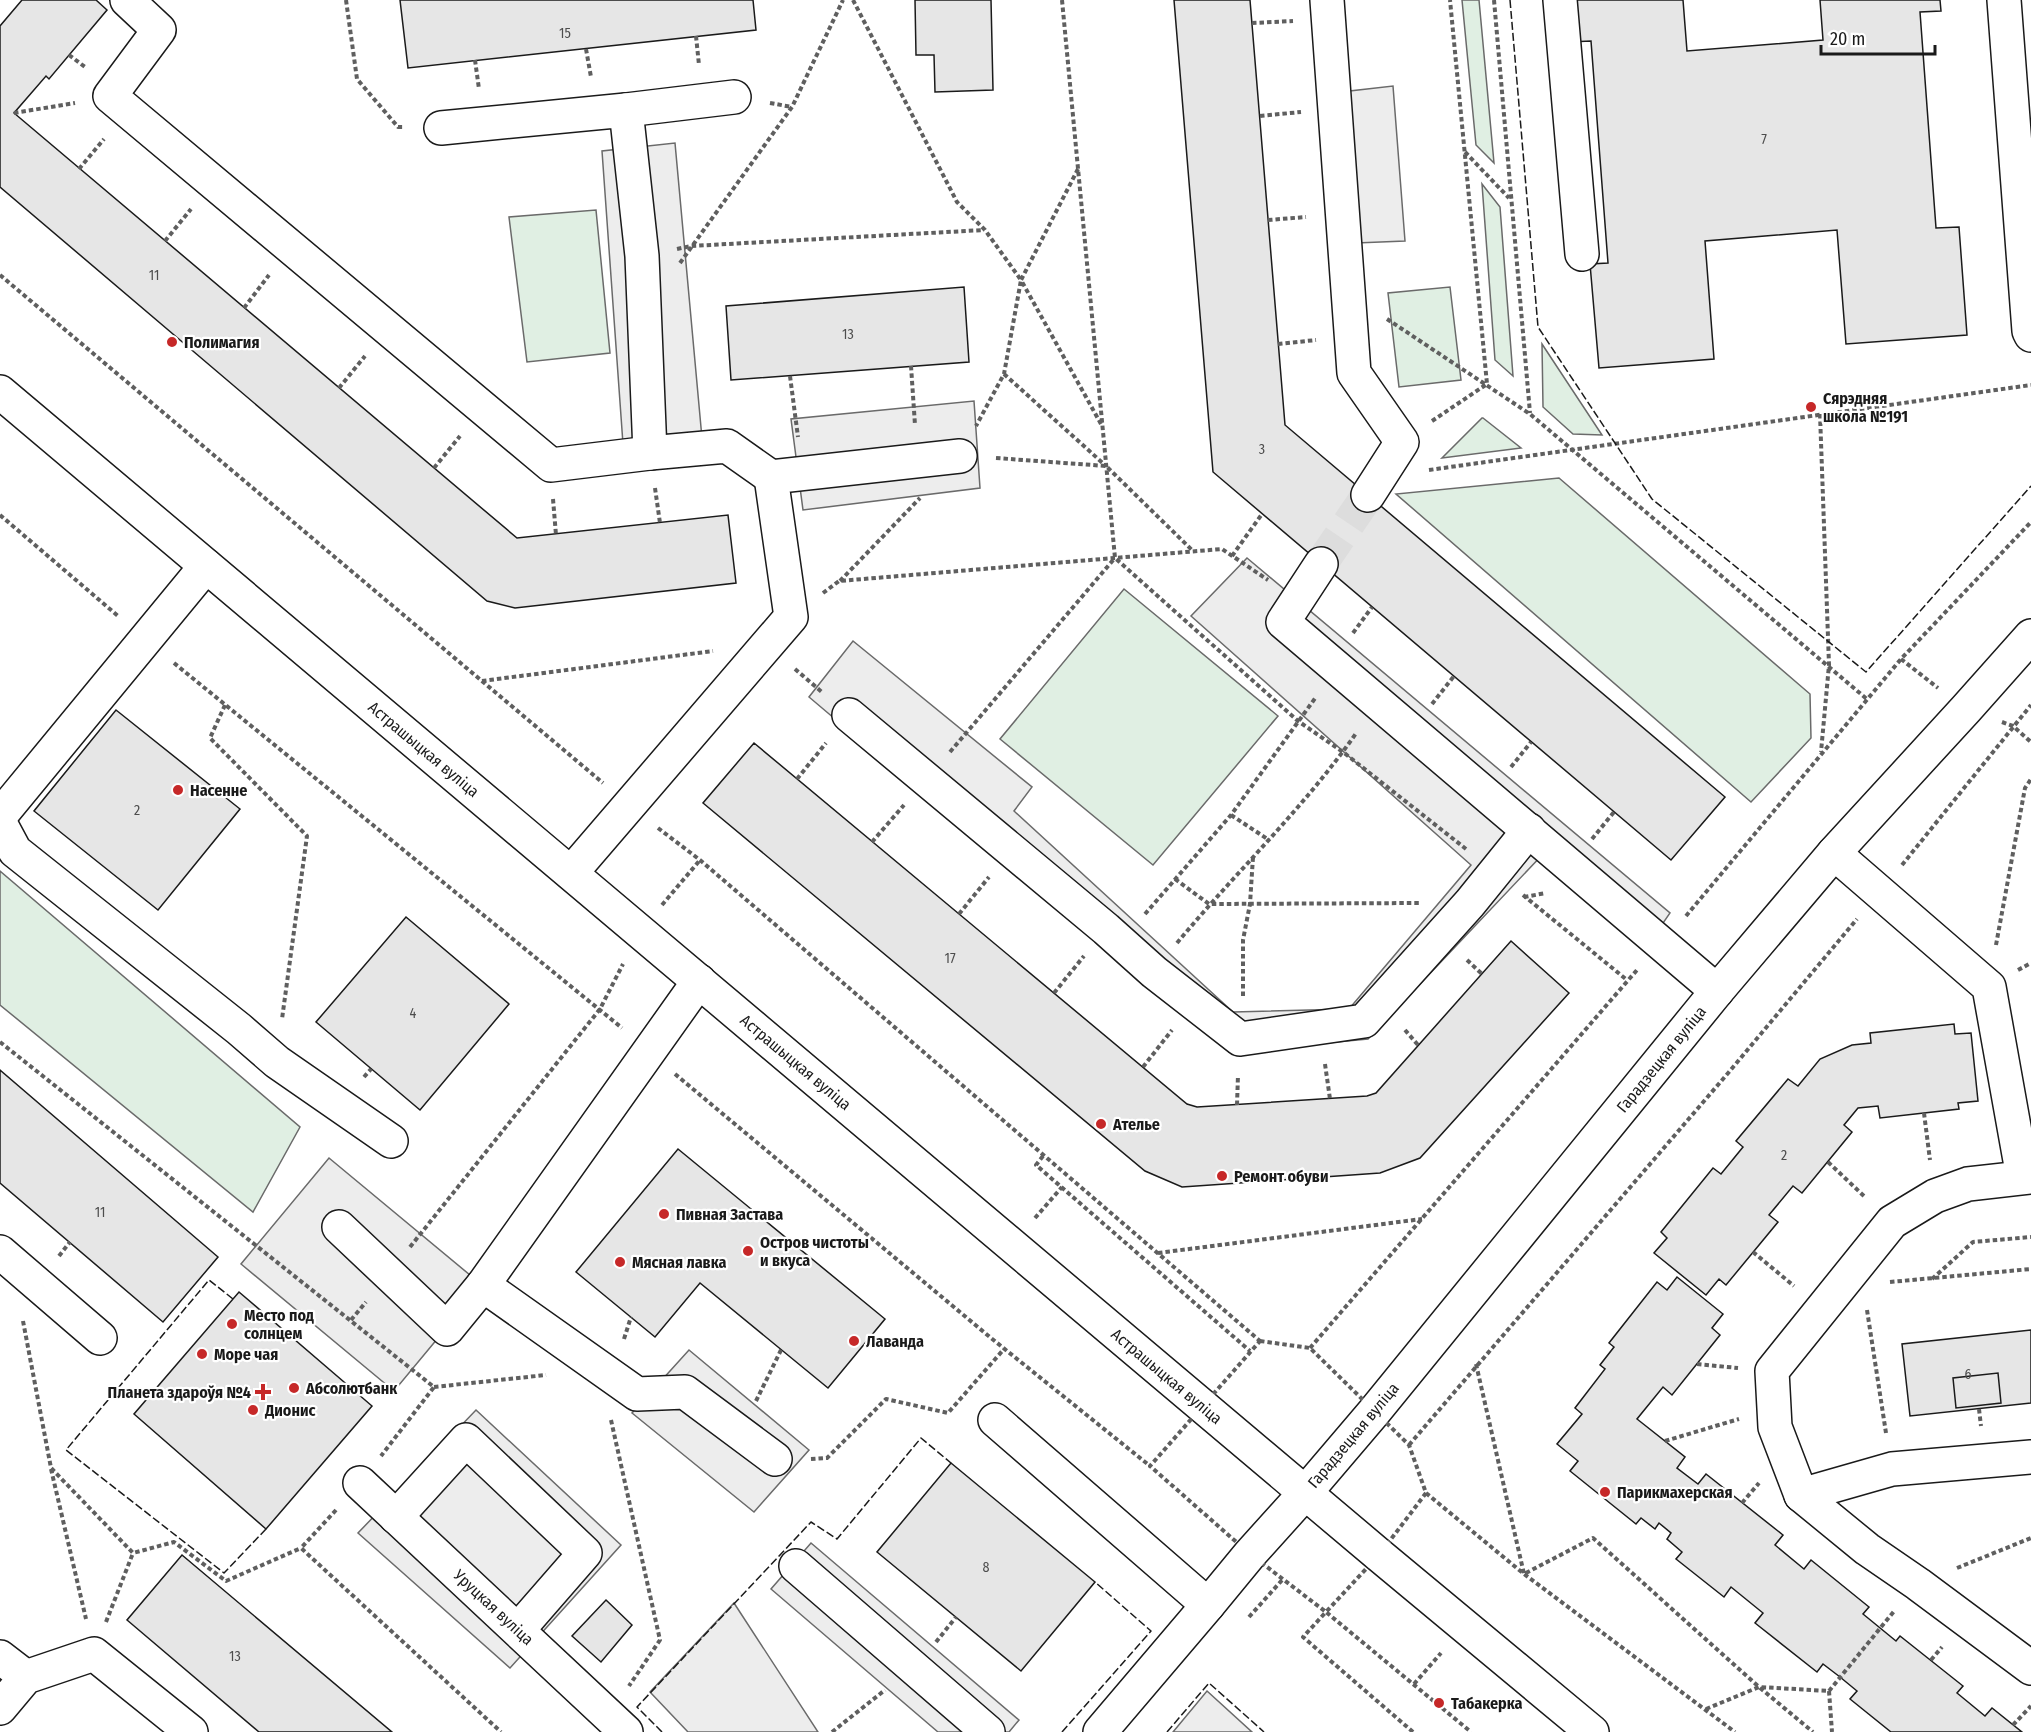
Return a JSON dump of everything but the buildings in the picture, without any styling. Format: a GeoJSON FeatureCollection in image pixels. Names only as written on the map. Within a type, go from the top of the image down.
{"type":"FeatureCollection","features":[{"type":"Feature","properties":{"kind":"main road"},"geometry":{"type":"LineString","coordinates":[[127,0],[159,30],[110,96],[550,465],[727,446],[771,477],[960,456]]}},
{"type":"Feature","properties":{"kind":"main road"},"geometry":{"type":"LineString","coordinates":[[1327,0],[1354,373],[1402,442],[1373,486]]}},
{"type":"Feature","properties":{"kind":"main road"},"geometry":{"type":"LineString","coordinates":[[1560,0],[1582,254]]}},
{"type":"Feature","properties":{"kind":"main road"},"geometry":{"type":"LineString","coordinates":[[2004,0],[2031,335]]}},
{"type":"Feature","properties":{"kind":"main road"},"geometry":{"type":"LineString","coordinates":[[441,128],[734,97]]}},
{"type":"Feature","properties":{"kind":"main road"},"geometry":{"type":"LineString","coordinates":[[626,110],[642,256],[650,453]]}},
{"type":"Feature","properties":{"kind":"main road","name":"Астрашыцкая вуліца"},"geometry":{"type":"LineString","coordinates":[[0,392],[1305,1493],[1592,1732]]}},
{"type":"Feature","properties":{"kind":"main road"},"geometry":{"type":"LineString","coordinates":[[570,873],[791,617],[771,477]]}},
{"type":"Feature","properties":{"kind":"main road"},"geometry":{"type":"LineString","coordinates":[[1321,564],[1283,622],[1717,991]]}},
{"type":"Feature","properties":{"kind":"main road"},"geometry":{"type":"LineString","coordinates":[[0,816],[206,566]]}},
{"type":"Feature","properties":{"kind":"main road","name":"Гарадзецкая вуліца"},"geometry":{"type":"LineString","coordinates":[[1100,1732],[1250,1554],[1305,1493],[1717,991],[1834,853],[2031,636]]}},
{"type":"Feature","properties":{"kind":"main road"},"geometry":{"type":"LineString","coordinates":[[849,716],[1154,972],[1239,1039],[1364,1021],[1470,903],[1529,830]]}},
{"type":"Feature","properties":{"kind":"main road"},"geometry":{"type":"LineString","coordinates":[[0,823],[15,851],[277,1062],[392,1142]]}},
{"type":"Feature","properties":{"kind":"main road"},"geometry":{"type":"LineString","coordinates":[[1834,853],[1989,987],[2027,1177],[1968,1184],[1935,1196],[1892,1222],[1772,1371],[1775,1427],[1802,1495],[1867,1549],[2031,1668]]}},
{"type":"Feature","properties":{"kind":"main road"},"geometry":{"type":"LineString","coordinates":[[339,1227],[447,1329],[483,1285],[699,981]]}},
{"type":"Feature","properties":{"kind":"main road"},"geometry":{"type":"LineString","coordinates":[[0,1252],[100,1338]]}},
{"type":"Feature","properties":{"kind":"main road"},"geometry":{"type":"LineString","coordinates":[[483,1285],[599,1369],[638,1394],[685,1392],[775,1459]]}},
{"type":"Feature","properties":{"kind":"main road"},"geometry":{"type":"LineString","coordinates":[[995,1420],[1208,1605]]}},
{"type":"Feature","properties":{"kind":"main road"},"geometry":{"type":"LineString","coordinates":[[396,1516],[466,1440],[585,1553],[518,1630]]}},
{"type":"Feature","properties":{"kind":"main road"},"geometry":{"type":"LineString","coordinates":[[1802,1495],[1892,1469],[2031,1457]]}},
{"type":"Feature","properties":{"kind":"main road","name":"Уруцкая вуліца"},"geometry":{"type":"LineString","coordinates":[[360,1483],[618,1724]]}},
{"type":"Feature","properties":{"kind":"main road"},"geometry":{"type":"LineString","coordinates":[[796,1566],[988,1732]]}},
{"type":"Feature","properties":{"kind":"main road"},"geometry":{"type":"LineString","coordinates":[[0,1708],[26,1677],[94,1654],[191,1732]]}},
{"type":"Feature","properties":{"kind":"main road"},"geometry":{"type":"LineString","coordinates":[[0,1657],[26,1677]]}},
{"type":"Feature","properties":{"kind":"path"},"geometry":{"type":"LineString","coordinates":[[346,0],[357,79],[398,127],[441,128]]}},
{"type":"Feature","properties":{"kind":"path"},"geometry":{"type":"LineString","coordinates":[[678,265],[792,107],[843,0]]}},
{"type":"Feature","properties":{"kind":"path"},"geometry":{"type":"LineString","coordinates":[[854,0],[957,202],[985,230],[1021,280],[1102,425]]}},
{"type":"Feature","properties":{"kind":"path"},"geometry":{"type":"LineString","coordinates":[[1062,0],[1115,558],[1298,721],[1343,752],[1496,872],[1627,980]]}},
{"type":"Feature","properties":{"kind":"path"},"geometry":{"type":"LineString","coordinates":[[1450,0],[1487,384]]}},
{"type":"Feature","properties":{"kind":"path"},"geometry":{"type":"LineString","coordinates":[[1494,0],[1530,414]]}},
{"type":"Feature","properties":{"kind":"path"},"geometry":{"type":"LineString","coordinates":[[14,113],[110,96]]}},
{"type":"Feature","properties":{"kind":"path"},"geometry":{"type":"LineString","coordinates":[[1464,151],[1511,200]]}},
{"type":"Feature","properties":{"kind":"path"},"geometry":{"type":"LineString","coordinates":[[1078,168],[1021,280],[1004,374],[960,456],[1106,466]]}},
{"type":"Feature","properties":{"kind":"path"},"geometry":{"type":"LineString","coordinates":[[642,256],[691,246],[985,230]]}},
{"type":"Feature","properties":{"kind":"path"},"geometry":{"type":"LineString","coordinates":[[1350,296],[1530,414],[1868,700]]}},
{"type":"Feature","properties":{"kind":"path"},"geometry":{"type":"LineString","coordinates":[[911,366],[918,460]]}},
{"type":"Feature","properties":{"kind":"path"},"geometry":{"type":"LineString","coordinates":[[1004,374],[1106,466],[1192,551]]}},
{"type":"Feature","properties":{"kind":"path"},"geometry":{"type":"LineString","coordinates":[[790,375],[803,473]]}},
{"type":"Feature","properties":{"kind":"path"},"geometry":{"type":"LineString","coordinates":[[1402,442],[1487,384]]}},
{"type":"Feature","properties":{"kind":"path"},"geometry":{"type":"LineString","coordinates":[[1373,486],[1573,449],[2031,385]]}},
{"type":"Feature","properties":{"kind":"path"},"geometry":{"type":"LineString","coordinates":[[1820,414],[1829,665],[1821,753]]}},
{"type":"Feature","properties":{"kind":"path"},"geometry":{"type":"LineString","coordinates":[[791,617],[839,581],[920,498]]}},
{"type":"Feature","properties":{"kind":"path"},"geometry":{"type":"LineString","coordinates":[[0,514],[146,640],[600,1009],[648,1052],[1004,1349],[1150,1466]]}},
{"type":"Feature","properties":{"kind":"path"},"geometry":{"type":"LineString","coordinates":[[1232,556],[1262,514]]}},
{"type":"Feature","properties":{"kind":"path"},"geometry":{"type":"LineString","coordinates":[[839,581],[1222,549],[1298,600]]}},
{"type":"Feature","properties":{"kind":"path"},"geometry":{"type":"LineString","coordinates":[[873,842],[1115,558]]}},
{"type":"Feature","properties":{"kind":"path"},"geometry":{"type":"LineString","coordinates":[[481,681],[766,645],[849,716],[797,779]]}},
{"type":"Feature","properties":{"kind":"path"},"geometry":{"type":"LineString","coordinates":[[1054,993],[1175,879],[1231,815],[1338,668]]}},
{"type":"Feature","properties":{"kind":"path"},"geometry":{"type":"LineString","coordinates":[[1154,972],[1209,904],[1269,840],[1343,752],[1378,702]]}},
{"type":"Feature","properties":{"kind":"path"},"geometry":{"type":"LineString","coordinates":[[225,705],[210,738],[307,836],[277,1062]]}},
{"type":"Feature","properties":{"kind":"path"},"geometry":{"type":"LineString","coordinates":[[1408,1445],[1729,1072],[1880,892],[2031,705]]}},
{"type":"Feature","properties":{"kind":"path"},"geometry":{"type":"LineString","coordinates":[[1989,987],[2025,788],[2031,779]]}},
{"type":"Feature","properties":{"kind":"path"},"geometry":{"type":"LineString","coordinates":[[1231,815],[1269,840]]}},
{"type":"Feature","properties":{"kind":"path"},"geometry":{"type":"LineString","coordinates":[[959,914],[1010,849]]}},
{"type":"Feature","properties":{"kind":"path"},"geometry":{"type":"LineString","coordinates":[[1239,1039],[1244,992],[1243,940],[1250,904],[1253,857]]}},
{"type":"Feature","properties":{"kind":"path"},"geometry":{"type":"LineString","coordinates":[[1175,879],[1209,904],[1470,903],[1526,897],[1592,883]]}},
{"type":"Feature","properties":{"kind":"path"},"geometry":{"type":"LineString","coordinates":[[1143,1067],[1193,1002]]}},
{"type":"Feature","properties":{"kind":"path"},"geometry":{"type":"LineString","coordinates":[[388,1275],[600,1009]]}},
{"type":"Feature","properties":{"kind":"path"},"geometry":{"type":"LineString","coordinates":[[0,1042],[351,1320]]}},
{"type":"Feature","properties":{"kind":"path"},"geometry":{"type":"LineString","coordinates":[[1924,1113],[1935,1196]]}},
{"type":"Feature","properties":{"kind":"path"},"geometry":{"type":"LineString","coordinates":[[1043,1156],[1036,1165],[1250,1351]]}},
{"type":"Feature","properties":{"kind":"path"},"geometry":{"type":"LineString","coordinates":[[1828,1161],[1892,1222]]}},
{"type":"Feature","properties":{"kind":"path"},"geometry":{"type":"LineString","coordinates":[[1157,1253],[1422,1219]]}},
{"type":"Feature","properties":{"kind":"path"},"geometry":{"type":"LineString","coordinates":[[1932,1278],[1973,1242],[2031,1237]]}},
{"type":"Feature","properties":{"kind":"path"},"geometry":{"type":"LineString","coordinates":[[1753,1252],[1823,1310]]}},
{"type":"Feature","properties":{"kind":"path"},"geometry":{"type":"LineString","coordinates":[[1886,1283],[2031,1269]]}},
{"type":"Feature","properties":{"kind":"path"},"geometry":{"type":"LineString","coordinates":[[1866,1308],[1892,1469]]}},
{"type":"Feature","properties":{"kind":"path"},"geometry":{"type":"LineString","coordinates":[[23,1319],[51,1468],[94,1654]]}},
{"type":"Feature","properties":{"kind":"path"},"geometry":{"type":"LineString","coordinates":[[775,1459],[827,1458],[886,1399],[948,1413],[1004,1349]]}},
{"type":"Feature","properties":{"kind":"path"},"geometry":{"type":"LineString","coordinates":[[740,1433],[781,1350]]}},
{"type":"Feature","properties":{"kind":"path"},"geometry":{"type":"LineString","coordinates":[[1476,1364],[1524,1574]]}},
{"type":"Feature","properties":{"kind":"path"},"geometry":{"type":"LineString","coordinates":[[434,1388],[599,1369],[660,1640],[618,1724]]}},
{"type":"Feature","properties":{"kind":"path"},"geometry":{"type":"LineString","coordinates":[[1665,1441],[1774,1409]]}},
{"type":"Feature","properties":{"kind":"path"},"geometry":{"type":"LineString","coordinates":[[51,1468],[133,1553]]}},
{"type":"Feature","properties":{"kind":"path"},"geometry":{"type":"LineString","coordinates":[[1426,1493],[1524,1574],[1735,1732]]}},
{"type":"Feature","properties":{"kind":"path"},"geometry":{"type":"LineString","coordinates":[[1524,1574],[1593,1538],[1759,1687],[1813,1732]]}},
{"type":"Feature","properties":{"kind":"path"},"geometry":{"type":"LineString","coordinates":[[1918,1584],[2031,1538]]}},
{"type":"Feature","properties":{"kind":"path"},"geometry":{"type":"LineString","coordinates":[[133,1553],[174,1542],[226,1581],[301,1548]]}},
{"type":"Feature","properties":{"kind":"path"},"geometry":{"type":"LineString","coordinates":[[94,1654],[133,1553]]}},
{"type":"Feature","properties":{"kind":"path"},"geometry":{"type":"LineString","coordinates":[[1413,1732],[1302,1637],[1326,1612],[1471,1732]]}},
{"type":"Feature","properties":{"kind":"path"},"geometry":{"type":"LineString","coordinates":[[1832,1732],[1829,1691],[1880,1627]]}},
{"type":"Feature","properties":{"kind":"path"},"geometry":{"type":"LineString","coordinates":[[832,1732],[914,1668]]}},
{"type":"Feature","properties":{"kind":"path"},"geometry":{"type":"LineString","coordinates":[[1706,1709],[1759,1687],[1829,1691]]}},
{"type":"Feature","properties":{"kind":"path"},"geometry":{"type":"LineString","coordinates":[[2013,1725],[2031,1706]]}},
{"type":"Feature","properties":{"kind":"green space"},"geometry":{"type":"Polygon","coordinates":[[[1462,0],[1479,0],[1494,163],[1476,145],[1462,0]]]}},
{"type":"Feature","properties":{"kind":"green space"},"geometry":{"type":"Polygon","coordinates":[[[1482,184],[1500,207],[1513,376],[1495,360],[1482,184]]]}},
{"type":"Feature","properties":{"kind":"green space"},"geometry":{"type":"Polygon","coordinates":[[[596,210],[610,353],[527,362],[509,217],[596,210]]]}},
{"type":"Feature","properties":{"kind":"green space"},"geometry":{"type":"Polygon","coordinates":[[[1450,287],[1461,380],[1399,387],[1388,293],[1450,287]]]}},
{"type":"Feature","properties":{"kind":"green space"},"geometry":{"type":"Polygon","coordinates":[[[1542,344],[1602,435],[1573,434],[1543,407],[1542,344]]]}},
{"type":"Feature","properties":{"kind":"green space"},"geometry":{"type":"Polygon","coordinates":[[[1482,418],[1521,448],[1442,458],[1482,418]]]}},
{"type":"Feature","properties":{"kind":"green space"},"geometry":{"type":"Polygon","coordinates":[[[1559,478],[1810,694],[1811,738],[1751,802],[1396,494],[1559,478]]]}},
{"type":"Feature","properties":{"kind":"green space"},"geometry":{"type":"Polygon","coordinates":[[[1124,589],[1278,716],[1153,865],[1000,739],[1124,589]]]}},
{"type":"Feature","properties":{"kind":"green space"},"geometry":{"type":"Polygon","coordinates":[[[0,871],[300,1127],[253,1212],[0,1005],[0,871]]]}},
{"type":"Feature","properties":{"kind":"shaded area"},"geometry":{"type":"Polygon","coordinates":[[[1393,86],[1405,241],[1356,243],[1341,92],[1393,86]]]}},
{"type":"Feature","properties":{"kind":"shaded area"},"geometry":{"type":"Polygon","coordinates":[[[675,143],[704,460],[625,472],[602,151],[675,143]]]}},
{"type":"Feature","properties":{"kind":"shaded area"},"geometry":{"type":"Polygon","coordinates":[[[974,401],[980,488],[803,510],[791,419],[974,401]]]}},
{"type":"Feature","properties":{"kind":"shaded area"},"geometry":{"type":"Polygon","coordinates":[[[1247,558],[1670,913],[1648,945],[1544,853],[1368,1039],[1229,1052],[809,697],[853,641],[1032,787],[1014,811],[1233,1012],[1349,1009],[1471,865],[1191,616],[1247,558]]]}},
{"type":"Feature","properties":{"kind":"shaded area"},"geometry":{"type":"Polygon","coordinates":[[[329,1158],[482,1285],[394,1391],[241,1264],[329,1158]]]}},
{"type":"Feature","properties":{"kind":"shaded area"},"geometry":{"type":"Polygon","coordinates":[[[689,1350],[809,1450],[754,1512],[632,1413],[689,1350]]]}},
{"type":"Feature","properties":{"kind":"shaded area"},"geometry":{"type":"Polygon","coordinates":[[[476,1410],[621,1545],[510,1668],[358,1533],[476,1410]]]}},
{"type":"Feature","properties":{"kind":"shaded area"},"geometry":{"type":"Polygon","coordinates":[[[811,1543],[1019,1720],[1009,1732],[938,1732],[771,1589],[811,1543]]]}},
{"type":"Feature","properties":{"kind":"shaded area"},"geometry":{"type":"Polygon","coordinates":[[[734,1603],[818,1732],[688,1732],[650,1692],[734,1603]]]}},
{"type":"Feature","properties":{"kind":"shaded area"},"geometry":{"type":"Polygon","coordinates":[[[1207,1691],[1252,1732],[1173,1732],[1207,1691]]]}},
{"type":"Feature","properties":{"kind":"tunnel"},"geometry":{"type":"LineString","coordinates":[[1321,564],[1368,495]]}},
{"type":"Feature","properties":{"kind":"fence"},"geometry":{"type":"LineString","coordinates":[[1510,0],[1538,327],[1652,499],[1866,672],[2031,486]]}},
{"type":"Feature","properties":{"kind":"fence"},"geometry":{"type":"LineString","coordinates":[[233,1299],[209,1280],[66,1450],[224,1573],[266,1529]]}},
{"type":"Feature","properties":{"kind":"fence"},"geometry":{"type":"LineString","coordinates":[[662,1732],[637,1707],[811,1522],[837,1539],[921,1438],[951,1463]]}},
{"type":"Feature","properties":{"kind":"fence"},"geometry":{"type":"LineString","coordinates":[[1062,1732],[1151,1631],[1095,1582]]}},
{"type":"Feature","properties":{"kind":"fence"},"geometry":{"type":"LineString","coordinates":[[1167,1732],[1209,1683],[1264,1732]]}},
{"type":"Feature","properties":{"kind":"place","name":"Полимагия"},"geometry":{"type":"Point","coordinates":[172,342]}},
{"type":"Feature","properties":{"kind":"place","name":"Сярэдняя школа №191"},"geometry":{"type":"Point","coordinates":[1811,407]}},
{"type":"Feature","properties":{"kind":"place","name":"Насенне"},"geometry":{"type":"Point","coordinates":[178,790]}},
{"type":"Feature","properties":{"kind":"place","name":"Ателье"},"geometry":{"type":"Point","coordinates":[1101,1124]}},
{"type":"Feature","properties":{"kind":"place","name":"Ремонт обуви"},"geometry":{"type":"Point","coordinates":[1222,1176]}},
{"type":"Feature","properties":{"kind":"place","name":"Пивная Застава"},"geometry":{"type":"Point","coordinates":[664,1214]}},
{"type":"Feature","properties":{"kind":"place","name":"Остров чистоты и вкуса"},"geometry":{"type":"Point","coordinates":[748,1251]}},
{"type":"Feature","properties":{"kind":"place","name":"Мясная лавка"},"geometry":{"type":"Point","coordinates":[620,1262]}},
{"type":"Feature","properties":{"kind":"place","name":"Место под солнцем"},"geometry":{"type":"Point","coordinates":[232,1324]}},
{"type":"Feature","properties":{"kind":"place","name":"Лаванда"},"geometry":{"type":"Point","coordinates":[854,1341]}},
{"type":"Feature","properties":{"kind":"place","name":"Море чая"},"geometry":{"type":"Point","coordinates":[202,1354]}},
{"type":"Feature","properties":{"kind":"place","name":"Абсолютбанк"},"geometry":{"type":"Point","coordinates":[294,1388]}},
{"type":"Feature","properties":{"kind":"place","name":"Планета здароўя №4"},"geometry":{"type":"Point","coordinates":[263,1392]}},
{"type":"Feature","properties":{"kind":"place","name":"Дионис"},"geometry":{"type":"Point","coordinates":[253,1410]}},
{"type":"Feature","properties":{"kind":"place","name":"Парикмахерская"},"geometry":{"type":"Point","coordinates":[1605,1492]}},
{"type":"Feature","properties":{"kind":"place","name":"Табакерка"},"geometry":{"type":"Point","coordinates":[1439,1703]}}]}
